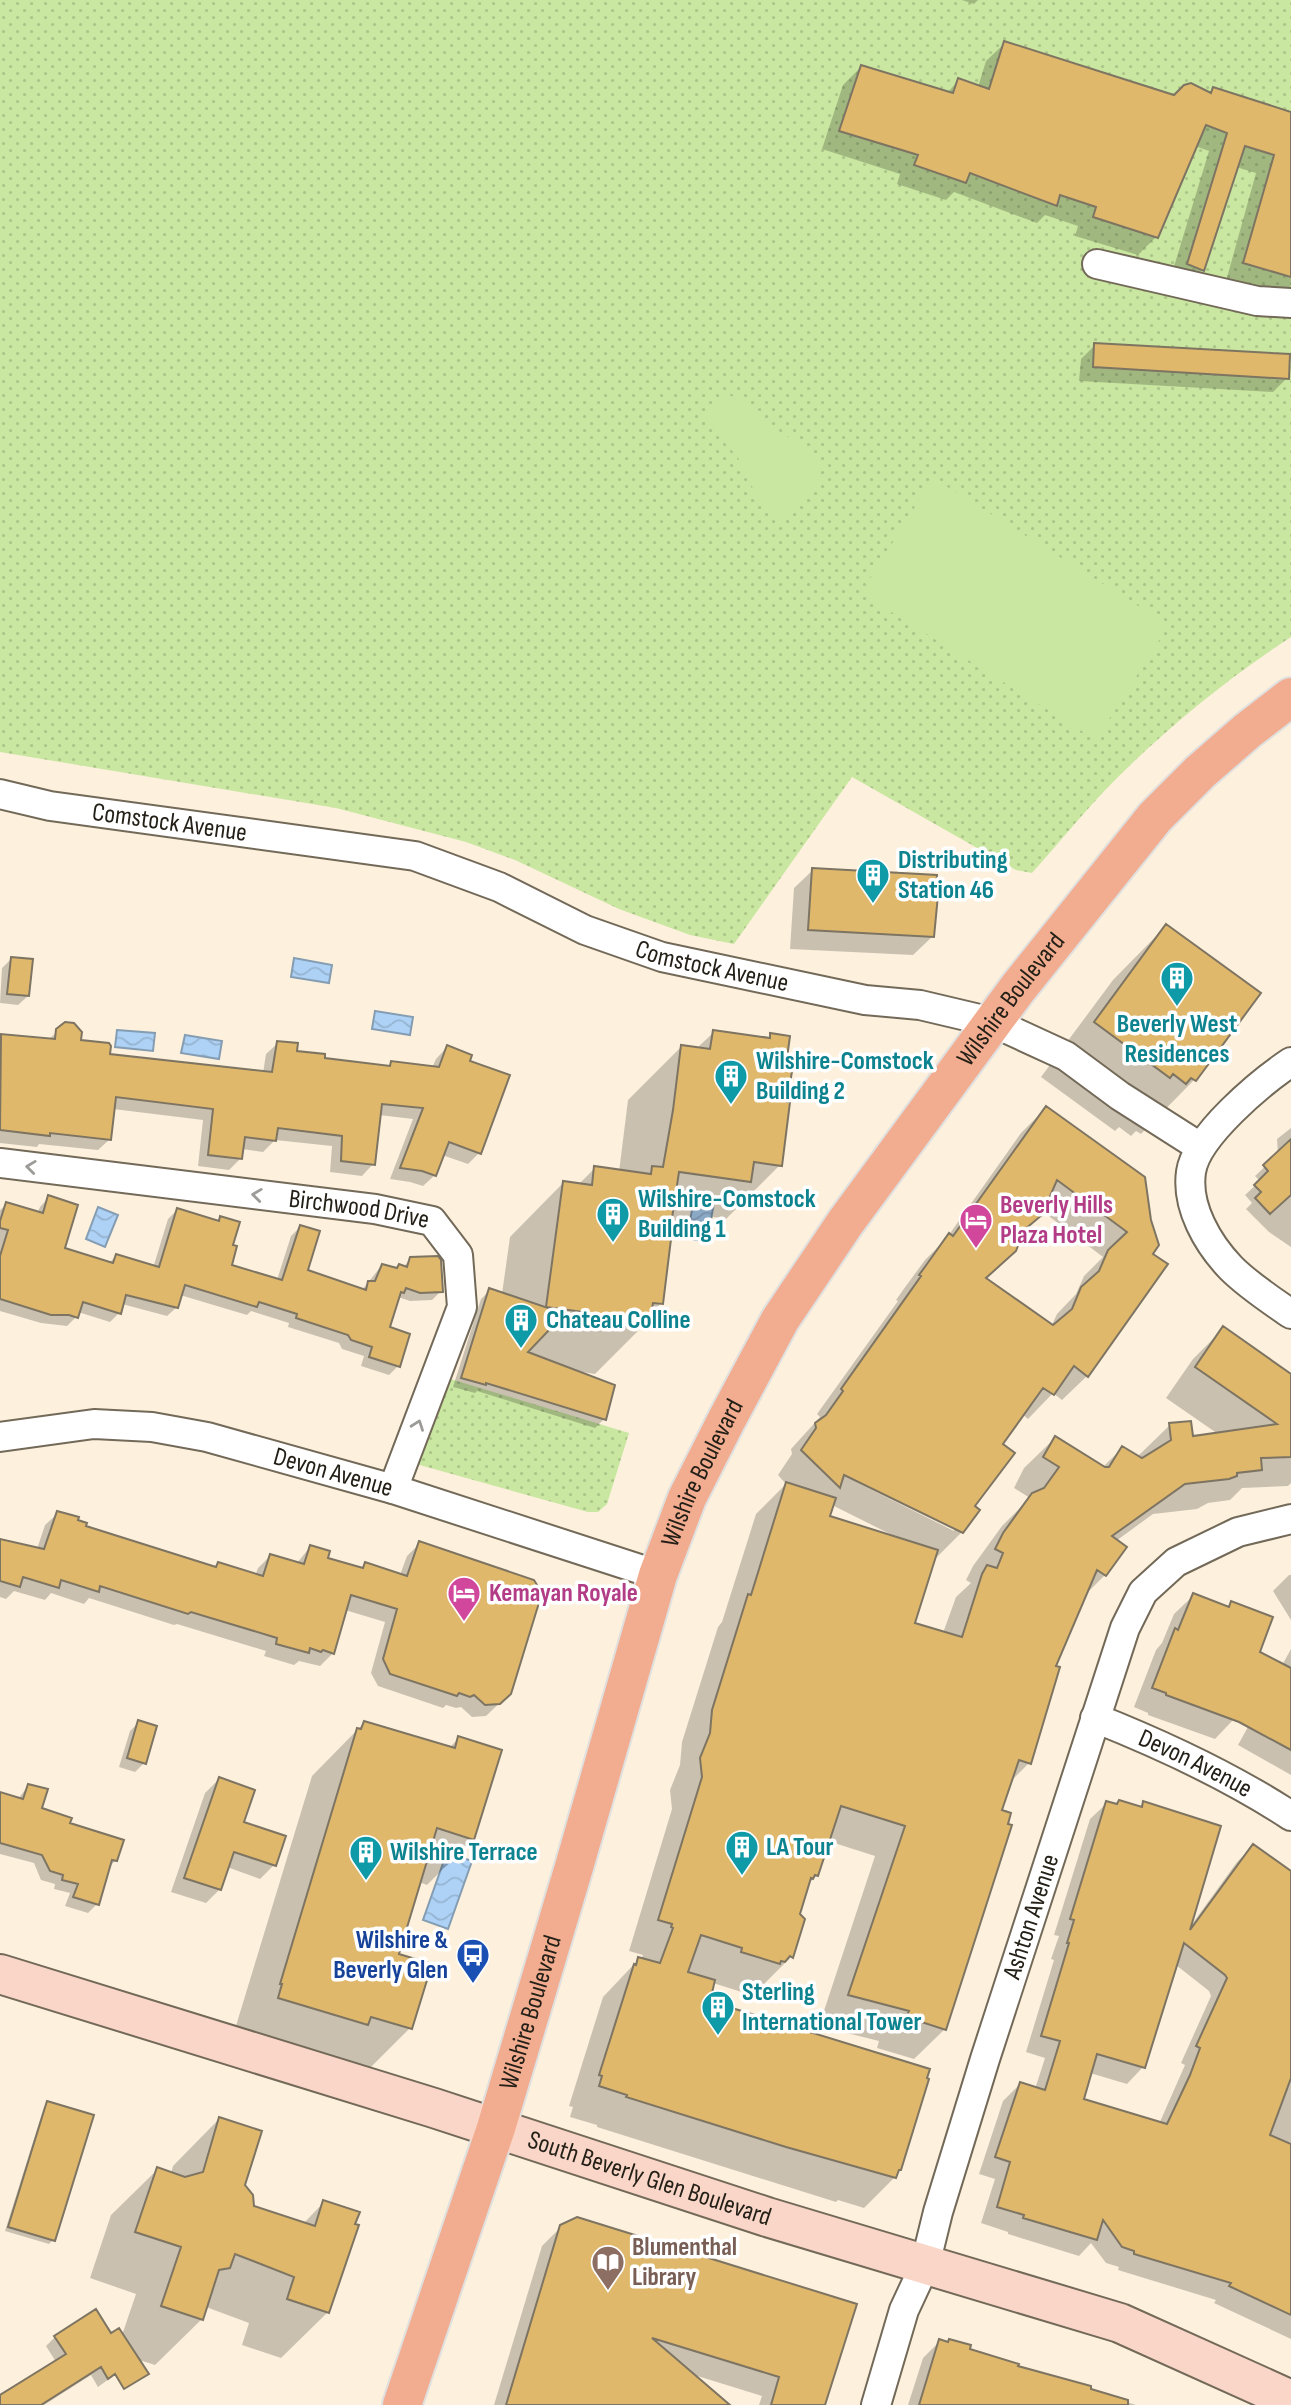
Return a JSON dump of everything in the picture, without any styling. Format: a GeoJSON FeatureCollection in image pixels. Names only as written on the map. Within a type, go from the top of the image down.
{"type":"FeatureCollection","features":[{"type":"Feature","properties":{"kind":"main road","name":"Wilshire Boulevard"},"geometry":{"type":"LineString","coordinates":[[402,2405],[496,2128],[658,1575],[687,1498],[780,1320],[845,1223],[992,1022],[1155,817],[1219,755],[1291,697]]}},
{"type":"Feature","properties":{"kind":"main road","name":"South Beverly Glen Boulevard"},"geometry":{"type":"LineString","coordinates":[[0,1973],[496,2128],[767,2217],[1119,2323],[1291,2400]]}},
{"type":"Feature","properties":{"kind":"street"},"geometry":{"type":"LineString","coordinates":[[1097,264],[1257,301],[1291,303]]}},
{"type":"Feature","properties":{"kind":"street","name":"Comstock Avenue"},"geometry":{"type":"LineString","coordinates":[[0,794],[50,806],[415,856],[499,887],[585,930],[662,957],[865,1000],[920,1005],[992,1022],[1066,1056],[1120,1096],[1200,1147]]}},
{"type":"Feature","properties":{"kind":"street"},"geometry":{"type":"LineString","coordinates":[[1291,1062],[1247,1096],[1200,1147],[1191,1171],[1197,1218],[1212,1245],[1231,1268],[1252,1287],[1291,1314]]}},
{"type":"Feature","properties":{"kind":"street","name":"Birchwood Drive"},"geometry":{"type":"LineString","coordinates":[[0,1163],[375,1209],[432,1221],[458,1255],[462,1307],[393,1489]]}},
{"type":"Feature","properties":{"kind":"street","name":"Devon Avenue"},"geometry":{"type":"LineString","coordinates":[[0,1437],[94,1424],[152,1427],[207,1437],[393,1489],[658,1575]]}},
{"type":"Feature","properties":{"kind":"street","name":"Ashton Avenue"},"geometry":{"type":"LineString","coordinates":[[876,2405],[904,2310],[925,2265],[938,2212],[981,2072],[1125,1628],[1143,1592],[1176,1562],[1238,1532],[1291,1519]]}},
{"type":"Feature","properties":{"kind":"street","name":"Devon Avenue"},"geometry":{"type":"LineString","coordinates":[[1095,1718],[1250,1789],[1291,1816]]}},
{"type":"Feature","properties":{"kind":"green space"},"geometry":{"type":"Polygon","coordinates":[[[0,0],[1291,0],[1291,637],[1199,704],[1135,760],[1032,873],[1016,870],[852,777],[734,944],[690,935],[619,909],[515,860],[466,842],[336,808],[0,752],[0,0]]]}},
{"type":"Feature","properties":{"kind":"green space"},"geometry":{"type":"Polygon","coordinates":[[[725,395],[737,397],[817,459],[819,467],[816,486],[790,516],[775,518],[769,514],[738,458],[710,425],[707,414],[709,408],[725,395]]]}},
{"type":"Feature","properties":{"kind":"green space"},"geometry":{"type":"Polygon","coordinates":[[[933,478],[1169,625],[1096,740],[861,593],[933,478]]]}},
{"type":"Feature","properties":{"kind":"green space"},"geometry":{"type":"Polygon","coordinates":[[[444,1377],[629,1433],[607,1504],[598,1512],[588,1512],[416,1464],[444,1377]]]}},
{"type":"Feature","properties":{"kind":"water"},"geometry":{"type":"Polygon","coordinates":[[[294,958],[332,965],[329,983],[291,977],[294,958]]]}},
{"type":"Feature","properties":{"kind":"water"},"geometry":{"type":"Polygon","coordinates":[[[375,1011],[413,1017],[410,1035],[372,1029],[375,1011]]]}},
{"type":"Feature","properties":{"kind":"water"},"geometry":{"type":"Polygon","coordinates":[[[117,1030],[155,1033],[153,1051],[115,1047],[117,1030]]]}},
{"type":"Feature","properties":{"kind":"water"},"geometry":{"type":"Polygon","coordinates":[[[185,1035],[222,1041],[219,1059],[181,1053],[185,1035]]]}},
{"type":"Feature","properties":{"kind":"water"},"geometry":{"type":"Polygon","coordinates":[[[695,1193],[715,1197],[707,1242],[687,1238],[695,1193]]]}},
{"type":"Feature","properties":{"kind":"water"},"geometry":{"type":"Polygon","coordinates":[[[98,1207],[118,1215],[105,1247],[86,1239],[98,1207]]]}},
{"type":"Feature","properties":{"kind":"water"},"geometry":{"type":"Polygon","coordinates":[[[447,1852],[472,1861],[448,1929],[423,1920],[447,1852]]]}},
{"type":"Feature","properties":{"kind":"building"},"geometry":{"type":"Polygon","coordinates":[[[1004,41],[1174,95],[1184,85],[1191,83],[1211,93],[1213,87],[1291,112],[1291,277],[1243,263],[1274,155],[1245,146],[1204,271],[1187,264],[1227,133],[1206,125],[1158,238],[1093,217],[1096,207],[1060,195],[1057,206],[970,173],[966,183],[914,165],[918,155],[839,131],[861,65],[953,93],[958,78],[989,89],[1004,41]]]}},
{"type":"Feature","properties":{"kind":"building"},"geometry":{"type":"Polygon","coordinates":[[[1094,343],[1290,354],[1289,379],[1093,367],[1094,343]]]}},
{"type":"Feature","properties":{"kind":"building","name":"Distributing Station 46"},"geometry":{"type":"Polygon","coordinates":[[[812,868],[937,875],[934,937],[808,930],[812,868]]]}},
{"type":"Feature","properties":{"kind":"building","name":"Beverly West Residences"},"geometry":{"type":"Polygon","coordinates":[[[1166,924],[1261,993],[1196,1081],[1191,1078],[1186,1084],[1173,1074],[1170,1078],[1094,1022],[1166,924]]]}},
{"type":"Feature","properties":{"kind":"building"},"geometry":{"type":"Polygon","coordinates":[[[11,957],[33,959],[29,996],[7,994],[11,957]]]}},
{"type":"Feature","properties":{"kind":"building"},"geometry":{"type":"Polygon","coordinates":[[[65,1022],[74,1023],[82,1032],[81,1040],[109,1043],[110,1054],[272,1072],[277,1041],[298,1043],[297,1051],[325,1054],[325,1058],[390,1066],[391,1061],[439,1067],[447,1045],[472,1055],[470,1061],[510,1075],[481,1154],[449,1142],[436,1176],[400,1168],[423,1108],[382,1104],[375,1165],[341,1161],[342,1136],[278,1128],[276,1141],[245,1137],[242,1159],[208,1155],[213,1109],[116,1097],[111,1140],[0,1130],[1,1034],[55,1039],[56,1029],[65,1022]]]}},
{"type":"Feature","properties":{"kind":"building"},"geometry":{"type":"Polygon","coordinates":[[[713,1030],[770,1038],[770,1033],[790,1036],[787,1058],[794,1059],[787,1102],[790,1102],[782,1166],[754,1162],[751,1182],[679,1172],[663,1304],[653,1303],[650,1321],[546,1307],[563,1181],[592,1185],[594,1166],[651,1174],[652,1166],[663,1167],[681,1045],[710,1049],[713,1030]]]}},
{"type":"Feature","properties":{"kind":"building"},"geometry":{"type":"Polygon","coordinates":[[[1046,1106],[1145,1177],[1151,1220],[1159,1245],[1153,1254],[1168,1264],[1088,1377],[1074,1366],[1054,1395],[1043,1388],[1003,1444],[1015,1453],[975,1506],[980,1510],[963,1533],[844,1475],[840,1488],[801,1450],[816,1428],[815,1423],[826,1415],[843,1391],[841,1389],[921,1276],[919,1275],[949,1233],[953,1236],[1046,1106]],[[1057,1180],[1042,1215],[1024,1230],[1016,1251],[986,1278],[1053,1325],[1072,1309],[1081,1287],[1099,1271],[1108,1250],[1127,1232],[1057,1180]]]}},
{"type":"Feature","properties":{"kind":"building"},"geometry":{"type":"Polygon","coordinates":[[[1291,1139],[1291,1195],[1270,1214],[1255,1198],[1261,1192],[1254,1185],[1268,1171],[1263,1165],[1291,1139]]]}},
{"type":"Feature","properties":{"kind":"building"},"geometry":{"type":"Polygon","coordinates":[[[48,1195],[78,1205],[65,1248],[113,1263],[116,1254],[159,1267],[177,1208],[219,1221],[220,1216],[240,1222],[233,1245],[237,1246],[232,1265],[282,1280],[300,1225],[320,1231],[308,1270],[366,1290],[368,1281],[375,1281],[382,1264],[397,1268],[399,1264],[407,1267],[410,1257],[438,1256],[441,1260],[443,1292],[420,1293],[406,1288],[404,1293],[401,1292],[390,1327],[410,1334],[400,1367],[369,1357],[372,1347],[351,1340],[348,1335],[296,1318],[297,1314],[259,1302],[257,1307],[185,1285],[178,1308],[126,1295],[121,1314],[83,1302],[78,1318],[51,1315],[0,1299],[0,1256],[8,1230],[0,1228],[0,1221],[6,1202],[43,1213],[48,1195]]]}},
{"type":"Feature","properties":{"kind":"building","name":"Chateau Colline"},"geometry":{"type":"Polygon","coordinates":[[[489,1288],[557,1311],[551,1328],[528,1352],[615,1385],[606,1420],[486,1383],[461,1378],[489,1288]]]}},
{"type":"Feature","properties":{"kind":"building"},"geometry":{"type":"Polygon","coordinates":[[[1223,1326],[1291,1374],[1291,1457],[1261,1458],[1262,1470],[1237,1473],[1237,1476],[1229,1479],[1185,1484],[1112,1536],[1127,1547],[1106,1576],[1097,1570],[1056,1666],[1060,1667],[1031,1764],[1019,1760],[1002,1810],[1011,1813],[1008,1824],[1012,1825],[946,2030],[906,2017],[909,2011],[848,1995],[905,1826],[841,1806],[818,1876],[811,1878],[800,1914],[805,1919],[793,1958],[790,1956],[780,1964],[741,1952],[742,1948],[701,1935],[688,1972],[715,1980],[712,1993],[721,1996],[719,2004],[930,2069],[901,2170],[896,2178],[786,2147],[599,2086],[602,2076],[599,2075],[634,1964],[636,1965],[638,1957],[660,1963],[673,1928],[672,1924],[658,1920],[702,1777],[700,1758],[710,1733],[712,1710],[786,1482],[836,1498],[830,1516],[938,1550],[915,1623],[962,1637],[982,1574],[987,1565],[997,1568],[1003,1553],[995,1549],[1003,1533],[1032,1493],[1044,1488],[1059,1467],[1043,1457],[1055,1436],[1109,1467],[1122,1446],[1142,1458],[1171,1440],[1169,1423],[1191,1421],[1193,1436],[1277,1424],[1195,1367],[1223,1326]]]}},
{"type":"Feature","properties":{"kind":"building"},"geometry":{"type":"Polygon","coordinates":[[[57,1511],[79,1517],[78,1520],[87,1523],[86,1526],[216,1567],[218,1562],[263,1576],[270,1554],[304,1564],[310,1545],[330,1551],[328,1558],[363,1568],[365,1562],[407,1576],[419,1541],[534,1580],[542,1593],[511,1694],[500,1704],[485,1705],[474,1695],[470,1697],[459,1693],[457,1696],[390,1674],[383,1659],[397,1609],[351,1595],[334,1654],[310,1648],[309,1653],[276,1644],[277,1638],[100,1586],[99,1592],[61,1580],[59,1588],[23,1577],[20,1587],[0,1581],[0,1539],[44,1549],[57,1511]]]}},
{"type":"Feature","properties":{"kind":"building"},"geometry":{"type":"Polygon","coordinates":[[[1193,1593],[1229,1607],[1231,1601],[1273,1617],[1260,1652],[1291,1668],[1291,1750],[1239,1722],[1152,1688],[1175,1628],[1178,1630],[1193,1593]]]}},
{"type":"Feature","properties":{"kind":"building"},"geometry":{"type":"Polygon","coordinates":[[[138,1720],[157,1726],[146,1764],[127,1758],[138,1720]]]}},
{"type":"Feature","properties":{"kind":"building","name":"Wilshire Terrace"},"geometry":{"type":"Polygon","coordinates":[[[364,1721],[455,1748],[458,1736],[502,1750],[474,1840],[437,1828],[399,1954],[432,1964],[412,2029],[371,2017],[368,2025],[278,1998],[357,1728],[361,1729],[364,1721]]]}},
{"type":"Feature","properties":{"kind":"building"},"geometry":{"type":"Polygon","coordinates":[[[219,1777],[255,1790],[244,1822],[286,1836],[276,1866],[234,1852],[221,1890],[184,1878],[219,1777]]]}},
{"type":"Feature","properties":{"kind":"building"},"geometry":{"type":"Polygon","coordinates":[[[28,1784],[48,1789],[42,1808],[72,1818],[70,1823],[124,1840],[117,1861],[112,1860],[99,1905],[73,1897],[78,1884],[62,1880],[63,1875],[50,1871],[42,1855],[0,1843],[0,1792],[23,1799],[28,1784]]]}},
{"type":"Feature","properties":{"kind":"building"},"geometry":{"type":"Polygon","coordinates":[[[1119,1800],[1142,1807],[1143,1801],[1221,1826],[1190,1930],[1253,1844],[1291,1871],[1291,2078],[1270,2135],[1291,2144],[1291,2315],[1229,2286],[1231,2283],[1134,2254],[1134,2251],[1122,2247],[1103,2220],[1097,2240],[1023,2218],[1024,2215],[997,2207],[1010,2162],[995,2157],[1020,2082],[1045,2090],[1060,2041],[1041,2036],[1069,1943],[1074,1920],[1070,1919],[1106,1801],[1117,1804],[1119,1800]],[[1184,1943],[1145,2068],[1097,2054],[1084,2099],[1167,2124],[1190,2075],[1200,2048],[1196,2046],[1227,1978],[1184,1943]]]}},
{"type":"Feature","properties":{"kind":"building"},"geometry":{"type":"Polygon","coordinates":[[[47,2101],[94,2115],[55,2241],[8,2227],[47,2101]]]}},
{"type":"Feature","properties":{"kind":"building"},"geometry":{"type":"Polygon","coordinates":[[[219,2117],[262,2131],[245,2185],[253,2195],[254,2206],[315,2226],[323,2200],[360,2212],[355,2224],[359,2225],[329,2313],[287,2299],[294,2277],[235,2254],[230,2268],[219,2270],[203,2320],[161,2306],[181,2247],[135,2232],[157,2167],[185,2177],[203,2172],[219,2117]]]}},
{"type":"Feature","properties":{"kind":"building"},"geometry":{"type":"Polygon","coordinates":[[[577,2217],[857,2304],[825,2405],[771,2405],[779,2377],[652,2338],[730,2405],[506,2405],[560,2225],[577,2217]]]}},
{"type":"Feature","properties":{"kind":"building"},"geometry":{"type":"Polygon","coordinates":[[[96,2309],[111,2333],[119,2328],[149,2374],[124,2389],[115,2374],[108,2379],[101,2367],[41,2405],[0,2405],[0,2395],[66,2354],[54,2336],[96,2309]]]}},
{"type":"Feature","properties":{"kind":"building"},"geometry":{"type":"Polygon","coordinates":[[[939,2339],[971,2345],[970,2349],[1019,2364],[1018,2366],[1091,2386],[1091,2389],[1128,2400],[1128,2405],[919,2405],[939,2339]]]}},
{"type":"Feature","properties":{"kind":"place","name":"Distributing Station 46"},"geometry":{"type":"Point","coordinates":[873,905]}},
{"type":"Feature","properties":{"kind":"place","name":"Beverly West Residences"},"geometry":{"type":"Point","coordinates":[1177,1008]}},
{"type":"Feature","properties":{"kind":"place","name":"Wilshire-Comstock Building 2"},"geometry":{"type":"Point","coordinates":[731,1106]}},
{"type":"Feature","properties":{"kind":"place","name":"Wilshire-Comstock Building 1"},"geometry":{"type":"Point","coordinates":[613,1244]}},
{"type":"Feature","properties":{"kind":"place","name":"Beverly Hills Plaza Hotel"},"geometry":{"type":"Point","coordinates":[976,1250]}},
{"type":"Feature","properties":{"kind":"place","name":"Chateau Colline"},"geometry":{"type":"Point","coordinates":[521,1350]}},
{"type":"Feature","properties":{"kind":"place","name":"Kemayan Royale"},"geometry":{"type":"Point","coordinates":[464,1623]}},
{"type":"Feature","properties":{"kind":"place","name":"LA Tour"},"geometry":{"type":"Point","coordinates":[742,1877]}},
{"type":"Feature","properties":{"kind":"place","name":"Wilshire Terrace"},"geometry":{"type":"Point","coordinates":[366,1882]}},
{"type":"Feature","properties":{"kind":"place","name":"Wilshire & Beverly Glen"},"geometry":{"type":"Point","coordinates":[473,1985]}},
{"type":"Feature","properties":{"kind":"place","name":"Sterling International Tower"},"geometry":{"type":"Point","coordinates":[718,2037]}},
{"type":"Feature","properties":{"kind":"place","name":"Blumenthal Library"},"geometry":{"type":"Point","coordinates":[608,2292]}}]}
